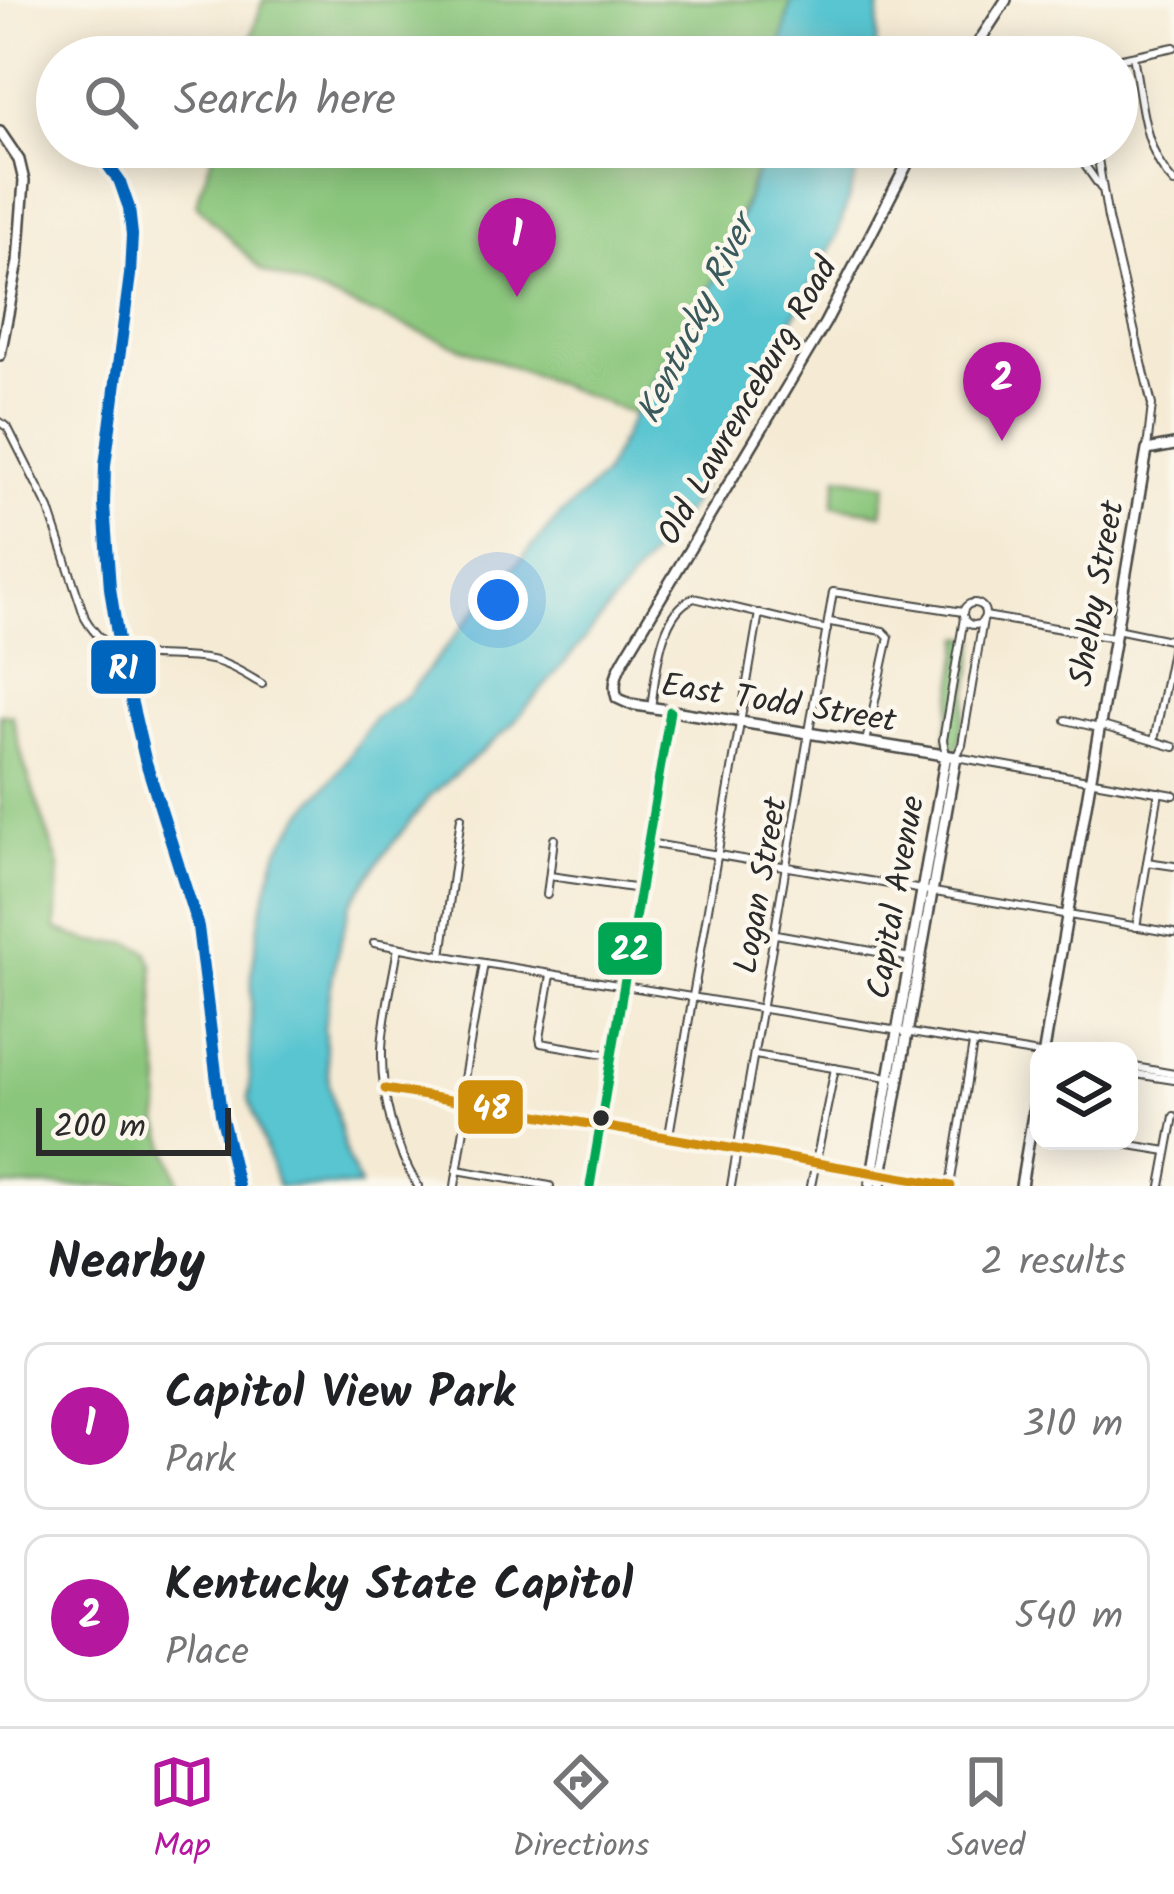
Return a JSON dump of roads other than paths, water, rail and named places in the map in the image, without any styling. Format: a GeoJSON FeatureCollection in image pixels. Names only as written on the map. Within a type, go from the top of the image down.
{"type":"FeatureCollection","features":[{"type":"Feature","properties":{"kind":"main road"},"geometry":{"type":"LineString","coordinates":[[983,36],[1006,0]]}},
{"type":"Feature","properties":{"kind":"main road"},"geometry":{"type":"LineString","coordinates":[[0,132],[19,160],[24,181],[18,262],[0,356]]}},
{"type":"Feature","properties":{"kind":"main road","name":"Old Lawrenceburg Road"},"geometry":{"type":"LineString","coordinates":[[616,676],[825,323],[905,168]]}},
{"type":"Feature","properties":{"kind":"main road"},"geometry":{"type":"LineString","coordinates":[[1147,450],[1174,446]]}},
{"type":"Feature","properties":{"kind":"main road","name":"Shelby Street"},"geometry":{"type":"LineString","coordinates":[[1043,1042],[1147,450]]}},
{"type":"Feature","properties":{"kind":"main road","name":"East Todd Street"},"geometry":{"type":"LineString","coordinates":[[616,676],[614,686],[622,702],[951,756]]}},
{"type":"Feature","properties":{"kind":"main road","name":"Capital Avenue"},"geometry":{"type":"LineString","coordinates":[[880,1186],[878,1172],[951,756]]}},
{"type":"Feature","properties":{"kind":"main road"},"geometry":{"type":"LineString","coordinates":[[1021,1186],[1030,1149]]}},
{"type":"Feature","properties":{"kind":"main road","name":"Capital Avenue"},"geometry":{"type":"LineString","coordinates":[[870,1186],[878,1172]]}},
{"type":"Feature","properties":{"kind":"street"},"geometry":{"type":"LineString","coordinates":[[1138,55],[1174,47]]}},
{"type":"Feature","properties":{"kind":"street"},"geometry":{"type":"LineString","coordinates":[[1138,85],[1151,149],[1174,183]]}},
{"type":"Feature","properties":{"kind":"street"},"geometry":{"type":"LineString","coordinates":[[1087,168],[1103,191]]}},
{"type":"Feature","properties":{"kind":"street","name":"Shelby Street"},"geometry":{"type":"LineString","coordinates":[[1099,168],[1152,405],[1147,450]]}},
{"type":"Feature","properties":{"kind":"street"},"geometry":{"type":"LineString","coordinates":[[0,422],[8,428],[43,493],[92,631],[120,653],[215,661],[262,684]]}},
{"type":"Feature","properties":{"kind":"street","name":"Logan Street"},"geometry":{"type":"LineString","coordinates":[[731,1186],[833,592],[963,615]]}},
{"type":"Feature","properties":{"kind":"street"},"geometry":{"type":"LineString","coordinates":[[651,708],[663,637],[683,602],[694,598],[827,626],[883,631],[889,637],[866,742]]}},
{"type":"Feature","properties":{"kind":"street"},"geometry":{"type":"LineString","coordinates":[[987,618],[977,603],[968,605],[963,615],[971,625],[987,618],[1174,641],[1154,741]]}},
{"type":"Feature","properties":{"kind":"street"},"geometry":{"type":"LineString","coordinates":[[668,1137],[759,613]]}},
{"type":"Feature","properties":{"kind":"street","name":"Capital Avenue"},"geometry":{"type":"LineString","coordinates":[[963,615],[943,740],[951,756],[962,745],[987,618]]}},
{"type":"Feature","properties":{"kind":"street"},"geometry":{"type":"LineString","coordinates":[[590,1186],[670,711]]}},
{"type":"Feature","properties":{"kind":"street"},"geometry":{"type":"LineString","coordinates":[[1066,721],[1174,747]]}},
{"type":"Feature","properties":{"kind":"street"},"geometry":{"type":"LineString","coordinates":[[951,756],[1174,795]]}},
{"type":"Feature","properties":{"kind":"street"},"geometry":{"type":"LineString","coordinates":[[1136,926],[1160,792]]}},
{"type":"Feature","properties":{"kind":"street"},"geometry":{"type":"LineString","coordinates":[[442,956],[461,817]]}},
{"type":"Feature","properties":{"kind":"street"},"geometry":{"type":"LineString","coordinates":[[547,895],[554,839]]}},
{"type":"Feature","properties":{"kind":"street"},"geometry":{"type":"LineString","coordinates":[[648,843],[1174,933]]}},
{"type":"Feature","properties":{"kind":"street"},"geometry":{"type":"LineString","coordinates":[[1147,862],[1174,866]]}},
{"type":"Feature","properties":{"kind":"street"},"geometry":{"type":"LineString","coordinates":[[550,876],[640,889]]}},
{"type":"Feature","properties":{"kind":"street"},"geometry":{"type":"LineString","coordinates":[[774,934],[916,959]]}},
{"type":"Feature","properties":{"kind":"street"},"geometry":{"type":"LineString","coordinates":[[374,943],[1030,1052]]}},
{"type":"Feature","properties":{"kind":"street"},"geometry":{"type":"LineString","coordinates":[[398,947],[382,1048],[385,1089],[398,1144],[418,1186]]}},
{"type":"Feature","properties":{"kind":"street"},"geometry":{"type":"LineString","coordinates":[[455,1186],[484,963]]}},
{"type":"Feature","properties":{"kind":"street"},"geometry":{"type":"LineString","coordinates":[[551,975],[541,1043],[612,1055]]}},
{"type":"Feature","properties":{"kind":"street"},"geometry":{"type":"LineString","coordinates":[[385,1089],[950,1186],[973,1044]]}},
{"type":"Feature","properties":{"kind":"street"},"geometry":{"type":"LineString","coordinates":[[754,1054],[895,1078]]}},
{"type":"Feature","properties":{"kind":"street"},"geometry":{"type":"LineString","coordinates":[[811,1186],[835,1068]]}},
{"type":"Feature","properties":{"kind":"street"},"geometry":{"type":"LineString","coordinates":[[1138,1071],[1174,1077]]}},
{"type":"Feature","properties":{"kind":"street"},"geometry":{"type":"LineString","coordinates":[[1161,1186],[1174,1116]]}},
{"type":"Feature","properties":{"kind":"street"},"geometry":{"type":"LineString","coordinates":[[1138,1147],[1168,1152]]}},
{"type":"Feature","properties":{"kind":"street"},"geometry":{"type":"LineString","coordinates":[[458,1170],[550,1186]]}},
{"type":"Feature","properties":{"kind":"water"},"geometry":{"type":"Polygon","coordinates":[[[791,0],[880,0],[877,36],[783,36],[791,0]]]}},
{"type":"Feature","properties":{"kind":"water","name":"Kentucky River"},"geometry":{"type":"Polygon","coordinates":[[[758,168],[858,168],[837,236],[687,510],[510,727],[430,796],[350,905],[324,1028],[329,1084],[347,1157],[360,1186],[278,1186],[249,1099],[252,970],[277,852],[373,719],[407,695],[558,518],[603,476],[634,414],[718,275],[758,168]]]}},
{"type":"Feature","properties":{"kind":"place","name":"Capitol View Park"},"geometry":{"type":"Point","coordinates":[517,297]}},
{"type":"Feature","properties":{"kind":"place","name":"Kentucky State Capitol"},"geometry":{"type":"Point","coordinates":[1002,441]}}]}
